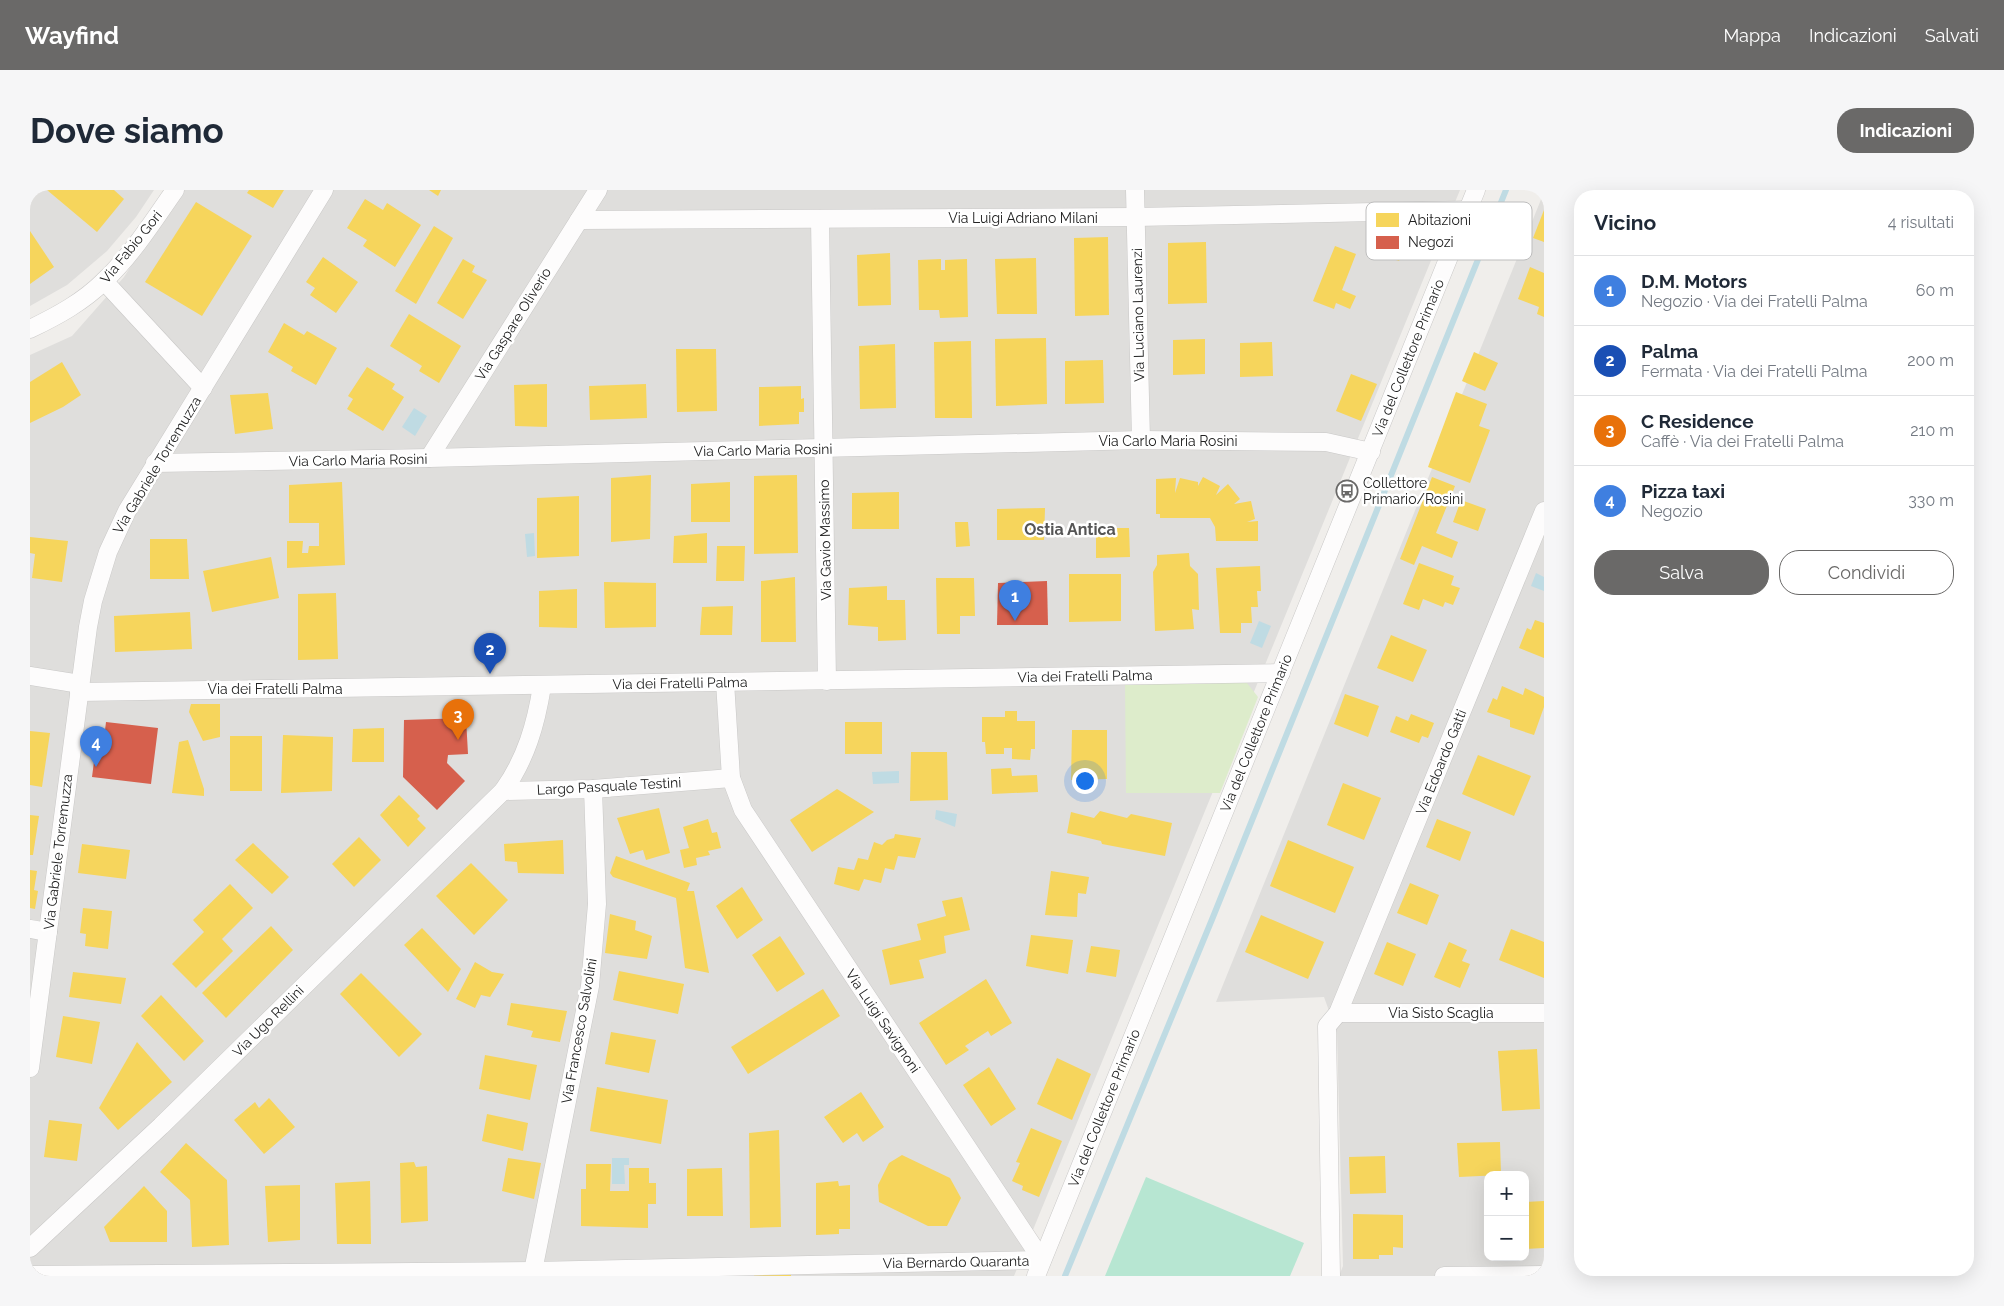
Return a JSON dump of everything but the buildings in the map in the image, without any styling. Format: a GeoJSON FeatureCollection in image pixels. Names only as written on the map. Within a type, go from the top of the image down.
{"type":"FeatureCollection","features":[{"type":"Feature","properties":{"kind":"street","name":"Via Fabio Gori"},"geometry":{"type":"LineString","coordinates":[[30,329],[63,313],[104,281],[140,240],[175,190]]}},
{"type":"Feature","properties":{"kind":"street","name":"Via Gabriele Torremuzza"},"geometry":{"type":"LineString","coordinates":[[30,1068],[79,688],[91,612],[108,552],[127,511],[155,463],[204,388],[324,190]]}},
{"type":"Feature","properties":{"kind":"street","name":"Via Gaspare Oliverio"},"geometry":{"type":"LineString","coordinates":[[429,458],[598,190]]}},
{"type":"Feature","properties":{"kind":"street","name":"Via Luciano Laurenzi"},"geometry":{"type":"LineString","coordinates":[[1135,190],[1141,440]]}},
{"type":"Feature","properties":{"kind":"street","name":"Via del Collettore Primario"},"geometry":{"type":"LineString","coordinates":[[1471,202],[1476,190]]}},
{"type":"Feature","properties":{"kind":"street","name":"Via Luigi Adriano Milani"},"geometry":{"type":"LineString","coordinates":[[579,220],[1136,217],[1366,212]]}},
{"type":"Feature","properties":{"kind":"street","name":"Via Gavio Massimo"},"geometry":{"type":"LineString","coordinates":[[820,219],[827,681]]}},
{"type":"Feature","properties":{"kind":"street","name":"Via del Collettore Primario"},"geometry":{"type":"LineString","coordinates":[[1039,1268],[1448,260]]}},
{"type":"Feature","properties":{"kind":"street"},"geometry":{"type":"LineString","coordinates":[[104,281],[204,388]]}},
{"type":"Feature","properties":{"kind":"street","name":"Via Carlo Maria Rosini"},"geometry":{"type":"LineString","coordinates":[[155,463],[1141,440],[1326,442],[1370,452]]}},
{"type":"Feature","properties":{"kind":"street","name":"Via Edoardo Gatti"},"geometry":{"type":"LineString","coordinates":[[1330,1276],[1327,1026],[1338,1013],[1544,511]]}},
{"type":"Feature","properties":{"kind":"street","name":"Via dei Fratelli Palma"},"geometry":{"type":"LineString","coordinates":[[30,676],[79,688],[542,686],[1281,673]]}},
{"type":"Feature","properties":{"kind":"street"},"geometry":{"type":"LineString","coordinates":[[725,682],[732,778]]}},
{"type":"Feature","properties":{"kind":"street"},"geometry":{"type":"LineString","coordinates":[[503,791],[519,766],[528,747],[534,730],[542,686]]}},
{"type":"Feature","properties":{"kind":"street","name":"Via Luigi Savignoni"},"geometry":{"type":"LineString","coordinates":[[732,778],[743,810],[1039,1268]]}},
{"type":"Feature","properties":{"kind":"street","name":"Largo Pasquale Testini"},"geometry":{"type":"LineString","coordinates":[[503,791],[593,789],[732,778]]}},
{"type":"Feature","properties":{"kind":"street","name":"Via Francesco Salvolini"},"geometry":{"type":"LineString","coordinates":[[533,1270],[590,986],[597,904],[593,789]]}},
{"type":"Feature","properties":{"kind":"street","name":"Via Ugo Rellini"},"geometry":{"type":"LineString","coordinates":[[30,1248],[168,1119],[503,791]]}},
{"type":"Feature","properties":{"kind":"street"},"geometry":{"type":"LineString","coordinates":[[30,929],[48,932]]}},
{"type":"Feature","properties":{"kind":"street","name":"Via Sisto Scaglia"},"geometry":{"type":"LineString","coordinates":[[1338,1013],[1544,1013]]}},
{"type":"Feature","properties":{"kind":"street","name":"Via Bernardo Quaranta"},"geometry":{"type":"LineString","coordinates":[[30,1275],[533,1270],[1039,1268]]}},
{"type":"Feature","properties":{"kind":"street"},"geometry":{"type":"LineString","coordinates":[[1444,1276],[1544,1275]]}},
{"type":"Feature","properties":{"kind":"shaded area"},"geometry":{"type":"Polygon","coordinates":[[[30,190],[154,190],[136,217],[107,251],[67,285],[30,306],[30,190]]]}},
{"type":"Feature","properties":{"kind":"shaded area"},"geometry":{"type":"Polygon","coordinates":[[[180,190],[1460,190],[1455,202],[1366,202],[1366,260],[1431,260],[1014,1276],[30,1276],[30,355],[72,336],[124,277],[180,190]]]}},
{"type":"Feature","properties":{"kind":"shaded area"},"geometry":{"type":"Polygon","coordinates":[[[1544,192],[1544,1276],[1339,1276],[1343,1266],[1337,1033],[1324,997],[1216,1002],[1516,260],[1532,260],[1532,222],[1544,192]]]}},
{"type":"Feature","properties":{"kind":"green space"},"geometry":{"type":"Polygon","coordinates":[[[1125,683],[1247,683],[1258,697],[1220,793],[1126,793],[1125,683]]]}},
{"type":"Feature","properties":{"kind":"green space"},"geometry":{"type":"Polygon","coordinates":[[[1146,1177],[1304,1243],[1290,1276],[1105,1276],[1146,1177]]]}},
{"type":"Feature","properties":{"kind":"water"},"geometry":{"type":"Polygon","coordinates":[[[414,408],[427,416],[415,436],[402,427],[414,408]]]}},
{"type":"Feature","properties":{"kind":"water"},"geometry":{"type":"Polygon","coordinates":[[[534,533],[535,556],[527,557],[525,534],[534,533]]]}},
{"type":"Feature","properties":{"kind":"water"},"geometry":{"type":"Polygon","coordinates":[[[1536,573],[1544,577],[1544,591],[1531,586],[1536,573]]]}},
{"type":"Feature","properties":{"kind":"water"},"geometry":{"type":"Polygon","coordinates":[[[1259,621],[1271,626],[1262,648],[1250,643],[1259,621]]]}},
{"type":"Feature","properties":{"kind":"water"},"geometry":{"type":"Polygon","coordinates":[[[899,771],[899,783],[873,784],[872,772],[899,771]]]}},
{"type":"Feature","properties":{"kind":"water"},"geometry":{"type":"Polygon","coordinates":[[[936,810],[957,814],[955,827],[935,819],[936,810]]]}},
{"type":"Feature","properties":{"kind":"water"},"geometry":{"type":"Polygon","coordinates":[[[612,1158],[629,1158],[629,1165],[624,1165],[625,1184],[612,1184],[612,1158]]]}},
{"type":"Feature","properties":{"kind":"waterway"},"geometry":{"type":"LineString","coordinates":[[1501,202],[1506,190]]}},
{"type":"Feature","properties":{"kind":"waterway"},"geometry":{"type":"LineString","coordinates":[[1065,1276],[1213,917],[1478,260]]}},
{"type":"Feature","properties":{"kind":"place","name":"Collettore Primario/Rosini"},"geometry":{"type":"Point","coordinates":[1347,491]}},
{"type":"Feature","properties":{"kind":"place","name":"D.M. Motors"},"geometry":{"type":"Point","coordinates":[1015,621]}},
{"type":"Feature","properties":{"kind":"place","name":"Palma"},"geometry":{"type":"Point","coordinates":[490,674]}},
{"type":"Feature","properties":{"kind":"place","name":"C Residence"},"geometry":{"type":"Point","coordinates":[458,740]}},
{"type":"Feature","properties":{"kind":"place","name":"Pizza taxi"},"geometry":{"type":"Point","coordinates":[96,767]}},
{"type":"Feature","properties":{"kind":"district","name":"Ostia Antica"},"geometry":{"type":"Point","coordinates":[1070,529]}}]}
